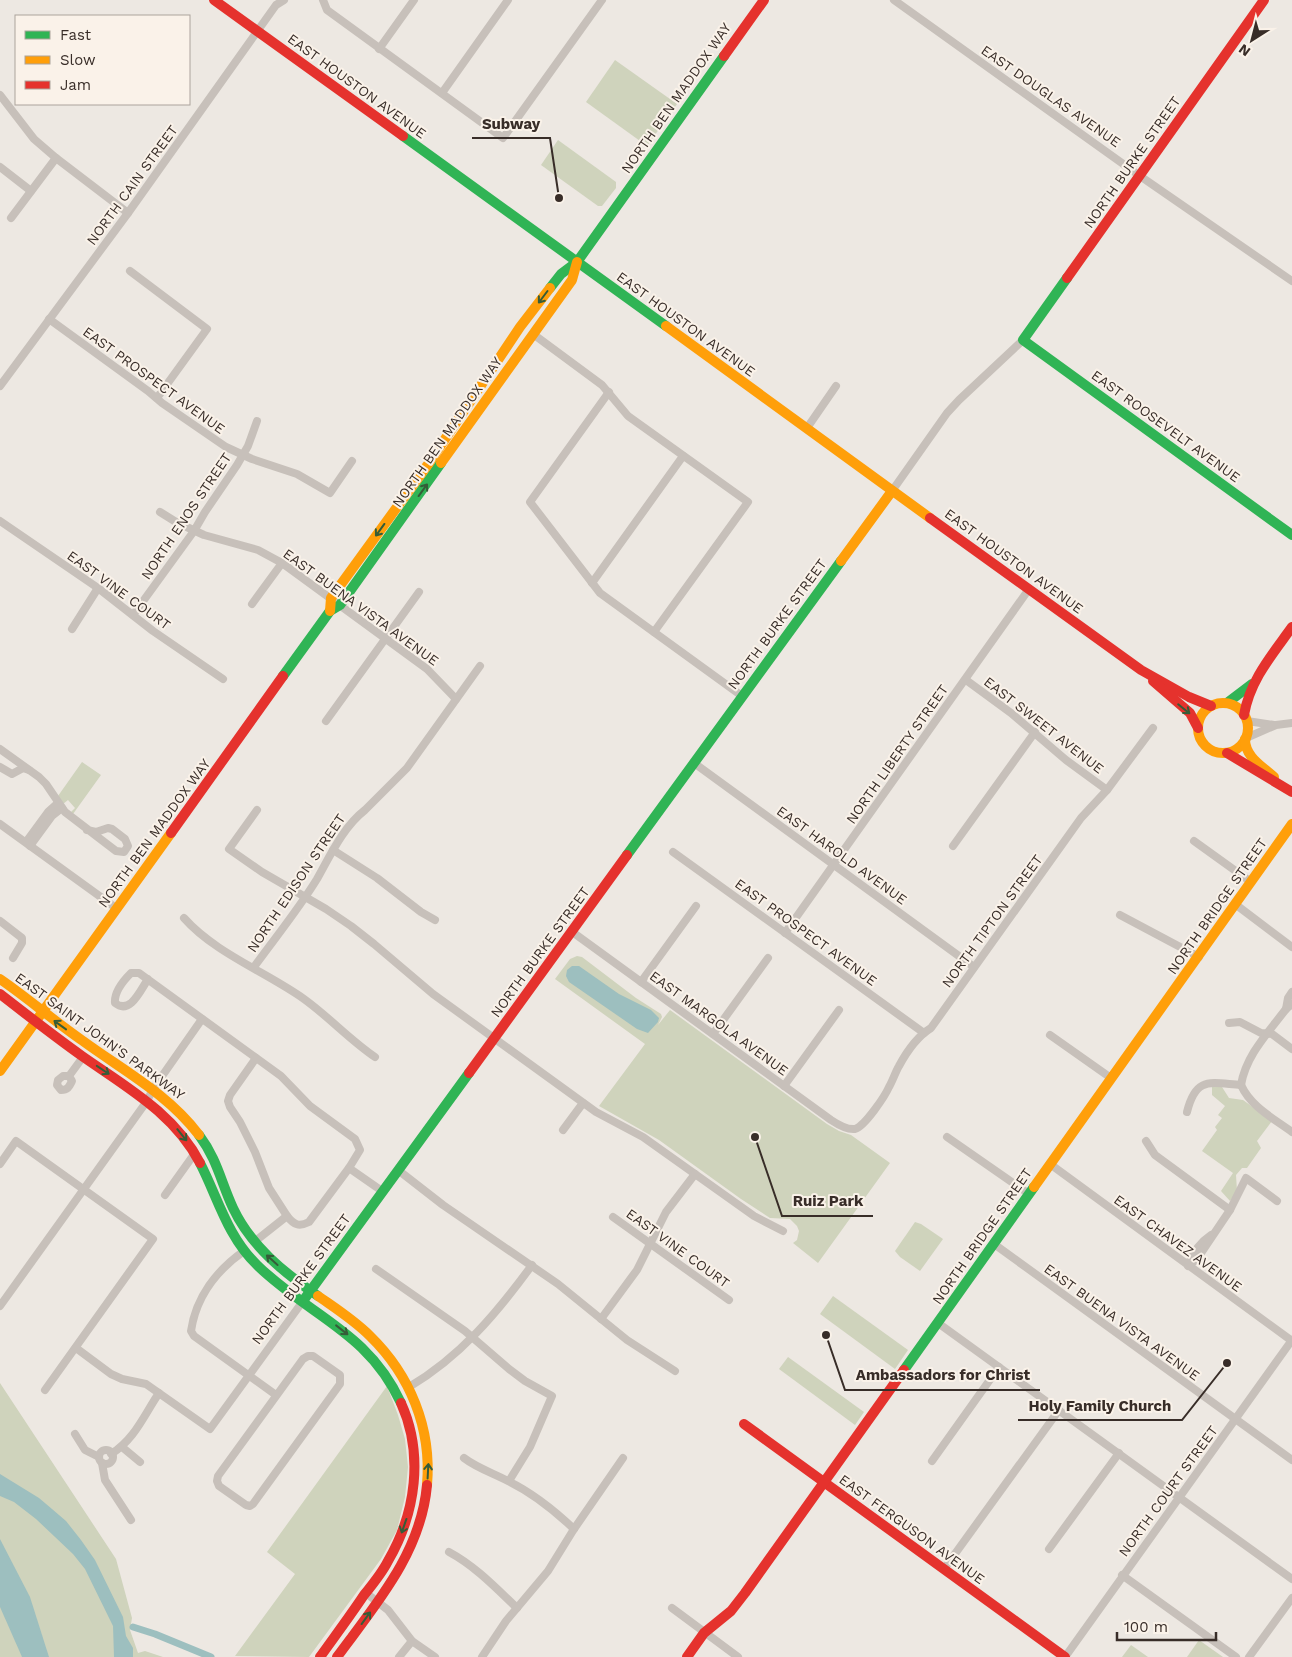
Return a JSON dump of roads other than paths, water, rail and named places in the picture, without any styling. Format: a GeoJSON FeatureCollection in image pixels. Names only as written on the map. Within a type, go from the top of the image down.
{"type":"FeatureCollection","features":[{"type":"Feature","properties":{"kind":"main road","name":"EAST HOUSTON AVENUE"},"geometry":{"type":"LineString","coordinates":[[214,0],[1141,670],[1190,713],[1198,728]]}},
{"type":"Feature","properties":{"kind":"main road","name":"NORTH BEN MADDOX WAY"},"geometry":{"type":"LineString","coordinates":[[331,598],[429,463],[520,327],[561,274],[576,262],[764,0]]}},
{"type":"Feature","properties":{"kind":"main road","name":"NORTH BURKE STREET"},"geometry":{"type":"LineString","coordinates":[[1023,340],[1264,0]]}},
{"type":"Feature","properties":{"kind":"main road","name":"NORTH BEN MADDOX WAY"},"geometry":{"type":"LineString","coordinates":[[0,1071],[330,611],[340,605],[572,280],[576,262]]}},
{"type":"Feature","properties":{"kind":"main road","name":"EAST ROOSEVELT AVENUE"},"geometry":{"type":"LineString","coordinates":[[1023,340],[1292,535]]}},
{"type":"Feature","properties":{"kind":"main road","name":"NORTH BURKE STREET"},"geometry":{"type":"LineString","coordinates":[[303,1301],[892,490]]}},
{"type":"Feature","properties":{"kind":"main road"},"geometry":{"type":"LineString","coordinates":[[330,611],[331,598]]}},
{"type":"Feature","properties":{"kind":"main road"},"geometry":{"type":"LineString","coordinates":[[1227,703],[1252,684],[1292,627]]}},
{"type":"Feature","properties":{"kind":"main road","name":"EAST HOUSTON AVENUE"},"geometry":{"type":"LineString","coordinates":[[1141,670],[1189,697],[1211,706]]}},
{"type":"Feature","properties":{"kind":"main road"},"geometry":{"type":"LineString","coordinates":[[1252,684],[1245,707],[1248,730],[1244,746],[1247,752],[1281,785]]}},
{"type":"Feature","properties":{"kind":"main road"},"geometry":{"type":"LineString","coordinates":[[1246,718],[1240,710],[1227,703],[1219,703],[1211,706],[1202,715],[1198,728],[1200,738],[1205,745],[1211,750],[1219,752],[1235,750],[1246,738]]}},
{"type":"Feature","properties":{"kind":"main road"},"geometry":{"type":"LineString","coordinates":[[1228,752],[1292,792]]}},
{"type":"Feature","properties":{"kind":"main road","name":"NORTH BRIDGE STREET"},"geometry":{"type":"LineString","coordinates":[[687,1657],[704,1633],[731,1611],[1292,824]]}},
{"type":"Feature","properties":{"kind":"main road","name":"EAST SAINT JOHN'S PARKWAY"},"geometry":{"type":"LineString","coordinates":[[0,979],[33,1002],[42,1012],[153,1089],[178,1109],[204,1142],[216,1162],[234,1209],[254,1242],[275,1263],[353,1320],[385,1350],[399,1368],[409,1387],[418,1408],[428,1451],[426,1499],[420,1525],[400,1568],[337,1657]]}},
{"type":"Feature","properties":{"kind":"main road","name":"EAST SAINT JOHN'S PARKWAY"},"geometry":{"type":"LineString","coordinates":[[0,994],[83,1057],[147,1101],[174,1125],[195,1153],[224,1222],[244,1251],[265,1273],[356,1341],[372,1356],[386,1375],[396,1394],[406,1416],[414,1456],[410,1505],[404,1528],[391,1556],[320,1657]]}},
{"type":"Feature","properties":{"kind":"main road","name":"EAST FERGUSON AVENUE"},"geometry":{"type":"LineString","coordinates":[[744,1424],[1065,1657]]}},
{"type":"Feature","properties":{"kind":"street","name":"NORTH CAIN STREET"},"geometry":{"type":"LineString","coordinates":[[0,385],[128,213],[276,6],[284,0]]}},
{"type":"Feature","properties":{"kind":"street"},"geometry":{"type":"LineString","coordinates":[[323,0],[326,10],[504,138],[602,0]]}},
{"type":"Feature","properties":{"kind":"street"},"geometry":{"type":"LineString","coordinates":[[379,49],[414,0]]}},
{"type":"Feature","properties":{"kind":"street"},"geometry":{"type":"LineString","coordinates":[[442,93],[508,0]]}},
{"type":"Feature","properties":{"kind":"street","name":"EAST DOUGLAS AVENUE"},"geometry":{"type":"LineString","coordinates":[[894,0],[1140,176],[1292,281]]}},
{"type":"Feature","properties":{"kind":"street"},"geometry":{"type":"LineString","coordinates":[[0,95],[34,139],[128,213]]}},
{"type":"Feature","properties":{"kind":"street"},"geometry":{"type":"LineString","coordinates":[[11,218],[56,158]]}},
{"type":"Feature","properties":{"kind":"street"},"geometry":{"type":"LineString","coordinates":[[0,167],[31,191]]}},
{"type":"Feature","properties":{"kind":"street"},"geometry":{"type":"LineString","coordinates":[[130,271],[207,329],[157,398]]}},
{"type":"Feature","properties":{"kind":"street","name":"EAST PROSPECT AVENUE"},"geometry":{"type":"LineString","coordinates":[[49,319],[210,438],[243,455],[297,474],[330,493],[352,461]]}},
{"type":"Feature","properties":{"kind":"street"},"geometry":{"type":"LineString","coordinates":[[533,334],[602,385],[628,416],[748,502],[654,632]]}},
{"type":"Feature","properties":{"kind":"street"},"geometry":{"type":"LineString","coordinates":[[892,490],[947,413],[1023,340]]}},
{"type":"Feature","properties":{"kind":"street"},"geometry":{"type":"LineString","coordinates":[[806,428],[836,386]]}},
{"type":"Feature","properties":{"kind":"street"},"geometry":{"type":"LineString","coordinates":[[609,392],[530,502],[592,583],[610,601],[742,696]]}},
{"type":"Feature","properties":{"kind":"street","name":"NORTH ENOS STREET"},"geometry":{"type":"LineString","coordinates":[[132,615],[194,531],[243,455],[257,421]]}},
{"type":"Feature","properties":{"kind":"street"},"geometry":{"type":"LineString","coordinates":[[592,583],[683,456]]}},
{"type":"Feature","properties":{"kind":"street","name":"EAST BUENA VISTA AVENUE"},"geometry":{"type":"LineString","coordinates":[[160,512],[194,531],[258,550],[282,563],[427,669],[456,700]]}},
{"type":"Feature","properties":{"kind":"street","name":"EAST VINE COURT"},"geometry":{"type":"LineString","coordinates":[[0,520],[98,588],[199,664],[223,679]]}},
{"type":"Feature","properties":{"kind":"street"},"geometry":{"type":"LineString","coordinates":[[252,604],[282,563]]}},
{"type":"Feature","properties":{"kind":"street"},"geometry":{"type":"LineString","coordinates":[[72,629],[98,588]]}},
{"type":"Feature","properties":{"kind":"street","name":"NORTH LIBERTY STREET"},"geometry":{"type":"LineString","coordinates":[[785,933],[1029,589]]}},
{"type":"Feature","properties":{"kind":"street"},"geometry":{"type":"LineString","coordinates":[[326,721],[419,592]]}},
{"type":"Feature","properties":{"kind":"street","name":"NORTH EDISON STREET"},"geometry":{"type":"LineString","coordinates":[[254,967],[358,816],[407,768],[480,666]]}},
{"type":"Feature","properties":{"kind":"street","name":"EAST SWEET AVENUE"},"geometry":{"type":"LineString","coordinates":[[966,680],[1034,732],[1066,760],[1107,790]]}},
{"type":"Feature","properties":{"kind":"street"},"geometry":{"type":"LineString","coordinates":[[1246,718],[1276,725]]}},
{"type":"Feature","properties":{"kind":"street"},"geometry":{"type":"LineString","coordinates":[[1246,738],[1276,725],[1292,722]]}},
{"type":"Feature","properties":{"kind":"street","name":"NORTH TIPTON STREET"},"geometry":{"type":"LineString","coordinates":[[855,1129],[864,1123],[889,1087],[898,1066],[924,1033],[931,1028],[1081,818],[1107,790],[1152,728]]}},
{"type":"Feature","properties":{"kind":"street"},"geometry":{"type":"LineString","coordinates":[[953,846],[1034,732]]}},
{"type":"Feature","properties":{"kind":"street"},"geometry":{"type":"LineString","coordinates":[[0,749],[46,784],[60,806],[73,820],[116,851],[120,852],[126,849],[128,842],[112,828],[96,832],[87,830]]}},
{"type":"Feature","properties":{"kind":"street","name":"EAST HAROLD AVENUE"},"geometry":{"type":"LineString","coordinates":[[694,763],[974,967]]}},
{"type":"Feature","properties":{"kind":"street"},"geometry":{"type":"LineString","coordinates":[[0,767],[12,774],[23,768],[30,770]]}},
{"type":"Feature","properties":{"kind":"street"},"geometry":{"type":"LineString","coordinates":[[28,844],[60,806]]}},
{"type":"Feature","properties":{"kind":"street"},"geometry":{"type":"LineString","coordinates":[[257,810],[229,849],[262,872],[351,926],[433,994],[583,1103],[614,1123],[643,1138],[754,1216],[783,1232]]}},
{"type":"Feature","properties":{"kind":"street"},"geometry":{"type":"LineString","coordinates":[[0,824],[116,908]]}},
{"type":"Feature","properties":{"kind":"street"},"geometry":{"type":"LineString","coordinates":[[1194,841],[1251,882]]}},
{"type":"Feature","properties":{"kind":"street"},"geometry":{"type":"LineString","coordinates":[[333,850],[377,878],[420,912],[435,920]]}},
{"type":"Feature","properties":{"kind":"street","name":"EAST PROSPECT AVENUE"},"geometry":{"type":"LineString","coordinates":[[673,852],[924,1033]]}},
{"type":"Feature","properties":{"kind":"street"},"geometry":{"type":"LineString","coordinates":[[1234,904],[1292,947]]}},
{"type":"Feature","properties":{"kind":"street"},"geometry":{"type":"LineString","coordinates":[[641,982],[696,906]]}},
{"type":"Feature","properties":{"kind":"street"},"geometry":{"type":"LineString","coordinates":[[1120,915],[1199,957]]}},
{"type":"Feature","properties":{"kind":"street"},"geometry":{"type":"LineString","coordinates":[[184,918],[198,932],[304,999],[329,1018],[352,1041],[376,1056]]}},
{"type":"Feature","properties":{"kind":"street"},"geometry":{"type":"LineString","coordinates":[[0,921],[22,938],[22,943],[13,958]]}},
{"type":"Feature","properties":{"kind":"street","name":"EAST MARGOLA AVENUE"},"geometry":{"type":"LineString","coordinates":[[571,931],[839,1125],[855,1129]]}},
{"type":"Feature","properties":{"kind":"street"},"geometry":{"type":"LineString","coordinates":[[712,1034],[768,958]]}},
{"type":"Feature","properties":{"kind":"street"},"geometry":{"type":"LineString","coordinates":[[148,979],[130,1004],[120,1007],[114,1003],[114,996],[124,979],[131,973],[139,973],[148,979],[281,1076],[310,1106],[356,1139],[360,1150],[349,1168],[310,1222],[303,1225],[295,1225],[269,1188],[256,1152],[229,1104],[230,1094],[256,1058]]}},
{"type":"Feature","properties":{"kind":"street"},"geometry":{"type":"LineString","coordinates":[[1292,992],[1288,998],[1289,1007],[1248,1060],[1240,1085],[1252,1102],[1292,1132]]}},
{"type":"Feature","properties":{"kind":"street"},"geometry":{"type":"LineString","coordinates":[[784,1086],[840,1010]]}},
{"type":"Feature","properties":{"kind":"street"},"geometry":{"type":"LineString","coordinates":[[0,1306],[147,1101],[153,1089],[202,1019]]}},
{"type":"Feature","properties":{"kind":"street"},"geometry":{"type":"LineString","coordinates":[[1229,1023],[1240,1022],[1262,1033],[1272,1034],[1292,1049]]}},
{"type":"Feature","properties":{"kind":"street"},"geometry":{"type":"LineString","coordinates":[[1050,1035],[1111,1078]]}},
{"type":"Feature","properties":{"kind":"street","name":"EAST SAINT JOHN'S PARKWAY"},"geometry":{"type":"LineString","coordinates":[[69,1076],[83,1057]]}},
{"type":"Feature","properties":{"kind":"street"},"geometry":{"type":"LineString","coordinates":[[1187,1112],[1191,1096],[1198,1088],[1208,1083],[1240,1085]]}},
{"type":"Feature","properties":{"kind":"street"},"geometry":{"type":"LineString","coordinates":[[563,1130],[583,1103]]}},
{"type":"Feature","properties":{"kind":"street"},"geometry":{"type":"LineString","coordinates":[[947,1137],[1029,1194]]}},
{"type":"Feature","properties":{"kind":"street"},"geometry":{"type":"LineString","coordinates":[[0,1164],[16,1141],[153,1240],[45,1390]]}},
{"type":"Feature","properties":{"kind":"street"},"geometry":{"type":"LineString","coordinates":[[1146,1141],[1155,1155],[1230,1210]]}},
{"type":"Feature","properties":{"kind":"street"},"geometry":{"type":"LineString","coordinates":[[165,1195],[195,1153]]}},
{"type":"Feature","properties":{"kind":"street","name":"EAST CHAVEZ AVENUE"},"geometry":{"type":"LineString","coordinates":[[1050,1164],[1292,1340]]}},
{"type":"Feature","properties":{"kind":"street"},"geometry":{"type":"LineString","coordinates":[[349,1168],[382,1191]]}},
{"type":"Feature","properties":{"kind":"street"},"geometry":{"type":"LineString","coordinates":[[398,1170],[443,1205],[558,1284],[627,1340],[675,1371]]}},
{"type":"Feature","properties":{"kind":"street"},"geometry":{"type":"LineString","coordinates":[[601,1319],[637,1270],[666,1212],[695,1174]]}},
{"type":"Feature","properties":{"kind":"street"},"geometry":{"type":"LineString","coordinates":[[1188,1266],[1192,1254],[1201,1242],[1214,1232],[1230,1210],[1246,1178],[1277,1202]]}},
{"type":"Feature","properties":{"kind":"street"},"geometry":{"type":"LineString","coordinates":[[254,1242],[287,1216]]}},
{"type":"Feature","properties":{"kind":"street","name":"EAST VINE COURT"},"geometry":{"type":"LineString","coordinates":[[613,1217],[729,1300]]}},
{"type":"Feature","properties":{"kind":"street","name":"EAST BUENA VISTA AVENUE"},"geometry":{"type":"LineString","coordinates":[[994,1244],[1292,1460]]}},
{"type":"Feature","properties":{"kind":"street"},"geometry":{"type":"LineString","coordinates":[[244,1251],[230,1260],[207,1288],[192,1320],[191,1331],[194,1336],[276,1396]]}},
{"type":"Feature","properties":{"kind":"street"},"geometry":{"type":"LineString","coordinates":[[409,1387],[438,1368],[473,1338],[500,1308],[532,1265]]}},
{"type":"Feature","properties":{"kind":"street"},"geometry":{"type":"LineString","coordinates":[[376,1269],[473,1338],[525,1381],[552,1396],[530,1447],[509,1481]]}},
{"type":"Feature","properties":{"kind":"street","name":"NORTH BURKE STREET"},"geometry":{"type":"LineString","coordinates":[[159,1393],[210,1429],[303,1301]]}},
{"type":"Feature","properties":{"kind":"street"},"geometry":{"type":"LineString","coordinates":[[938,1322],[1292,1579]]}},
{"type":"Feature","properties":{"kind":"street","name":"NORTH COURT STREET"},"geometry":{"type":"LineString","coordinates":[[1065,1657],[1292,1340]]}},
{"type":"Feature","properties":{"kind":"street"},"geometry":{"type":"LineString","coordinates":[[75,1434],[88,1452],[106,1464],[111,1461],[111,1454],[122,1447],[139,1426],[159,1393],[146,1384],[122,1379],[111,1374],[76,1348]]}},
{"type":"Feature","properties":{"kind":"street"},"geometry":{"type":"LineString","coordinates":[[308,1356],[313,1356],[340,1375],[341,1381],[250,1506],[219,1486],[218,1476],[276,1396],[302,1359],[308,1356]]}},
{"type":"Feature","properties":{"kind":"street"},"geometry":{"type":"LineString","coordinates":[[932,1461],[1000,1367]]}},
{"type":"Feature","properties":{"kind":"street"},"geometry":{"type":"LineString","coordinates":[[944,1569],[1059,1410]]}},
{"type":"Feature","properties":{"kind":"street"},"geometry":{"type":"LineString","coordinates":[[122,1447],[140,1462]]}},
{"type":"Feature","properties":{"kind":"street"},"geometry":{"type":"LineString","coordinates":[[1049,1549],[1119,1453]]}},
{"type":"Feature","properties":{"kind":"street"},"geometry":{"type":"LineString","coordinates":[[464,1458],[474,1466],[509,1481],[538,1499],[574,1529]]}},
{"type":"Feature","properties":{"kind":"street"},"geometry":{"type":"LineString","coordinates":[[482,1657],[516,1608],[548,1571],[574,1529],[623,1458]]}},
{"type":"Feature","properties":{"kind":"street"},"geometry":{"type":"LineString","coordinates":[[100,1460],[105,1480],[131,1520]]}},
{"type":"Feature","properties":{"kind":"street"},"geometry":{"type":"LineString","coordinates":[[449,1552],[462,1558],[480,1572],[516,1608]]}},
{"type":"Feature","properties":{"kind":"street"},"geometry":{"type":"LineString","coordinates":[[1122,1575],[1236,1657]]}},
{"type":"Feature","properties":{"kind":"street"},"geometry":{"type":"LineString","coordinates":[[366,1592],[394,1616],[412,1641],[435,1657]]}},
{"type":"Feature","properties":{"kind":"street"},"geometry":{"type":"LineString","coordinates":[[1249,1657],[1292,1598]]}},
{"type":"Feature","properties":{"kind":"street"},"geometry":{"type":"LineString","coordinates":[[672,1608],[738,1657]]}},
{"type":"Feature","properties":{"kind":"street"},"geometry":{"type":"LineString","coordinates":[[399,1657],[412,1641]]}},
{"type":"Feature","properties":{"kind":"water"},"geometry":{"type":"Polygon","coordinates":[[[572,966],[579,966],[619,994],[651,1010],[659,1018],[658,1022],[648,1033],[637,1029],[569,982],[566,976],[567,970],[572,966]]]}},
{"type":"Feature","properties":{"kind":"water"},"geometry":{"type":"Polygon","coordinates":[[[0,1474],[39,1498],[66,1521],[81,1540],[95,1560],[123,1617],[126,1636],[133,1648],[133,1657],[114,1657],[113,1626],[85,1569],[73,1554],[36,1519],[14,1502],[0,1496],[0,1474]]]}},
{"type":"Feature","properties":{"kind":"water"},"geometry":{"type":"Polygon","coordinates":[[[0,1539],[30,1597],[49,1657],[22,1657],[0,1607],[0,1539]]]}},
{"type":"Feature","properties":{"kind":"waterway"},"geometry":{"type":"LineString","coordinates":[[133,1627],[211,1657]]}},
{"type":"Feature","properties":{"kind":"place","name":"Subway"},"geometry":{"type":"Point","coordinates":[559,198]}},
{"type":"Feature","properties":{"kind":"place","name":"Ruiz Park"},"geometry":{"type":"Point","coordinates":[755,1137]}},
{"type":"Feature","properties":{"kind":"place","name":"Ambassadors for Christ"},"geometry":{"type":"Point","coordinates":[826,1335]}},
{"type":"Feature","properties":{"kind":"place","name":"Holy Family Church"},"geometry":{"type":"Point","coordinates":[1227,1363]}}]}
